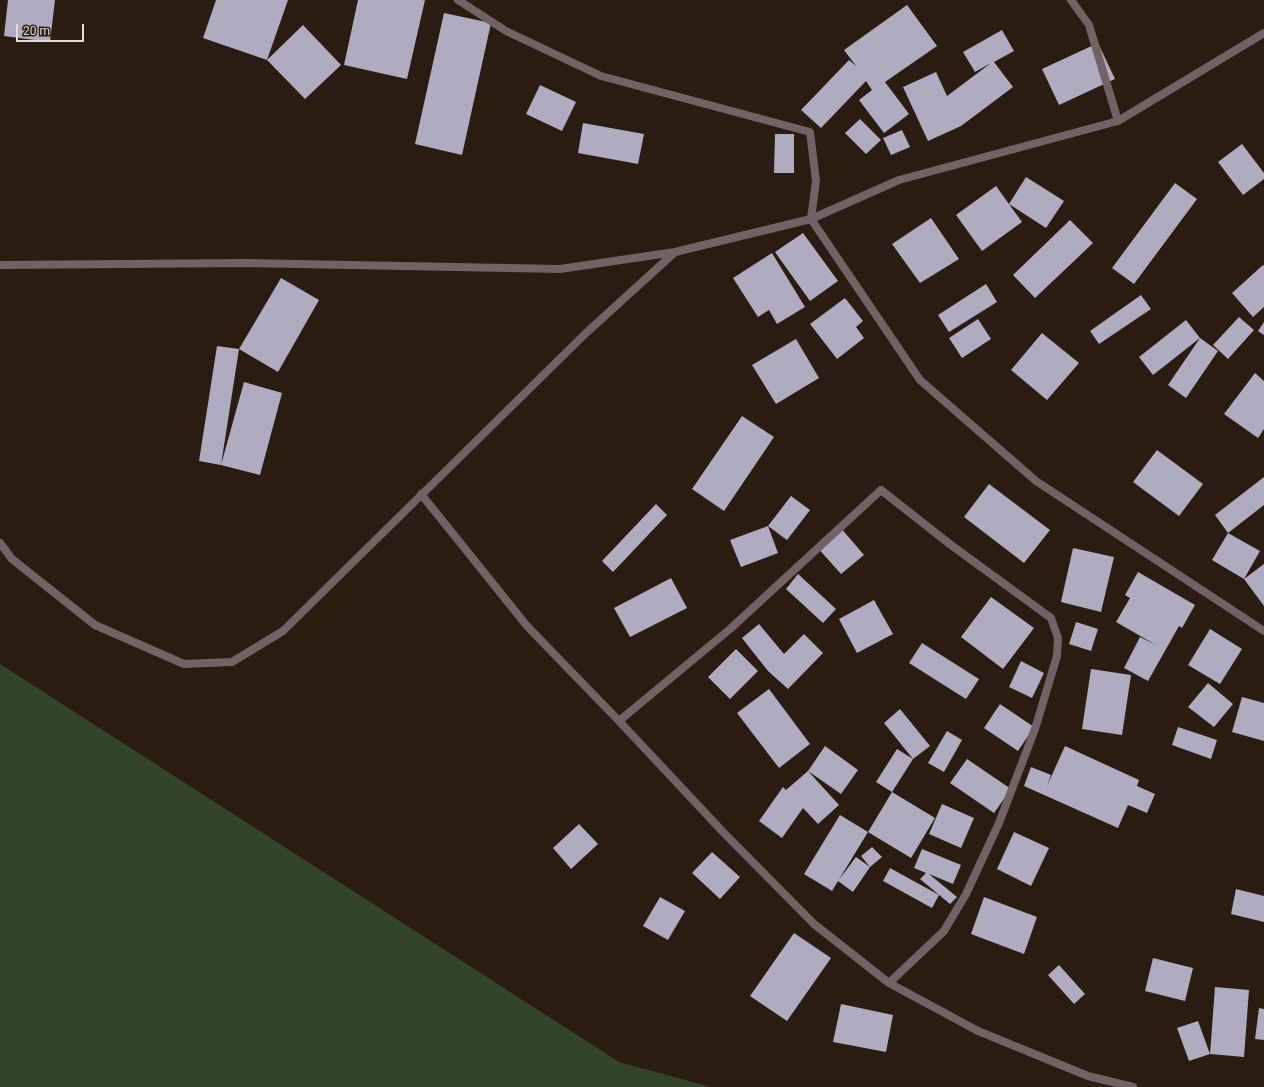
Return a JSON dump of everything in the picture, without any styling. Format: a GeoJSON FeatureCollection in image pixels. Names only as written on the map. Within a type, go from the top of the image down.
{"type":"FeatureCollection","features":[{"type":"Feature","properties":{"kind":"street"},"geometry":{"type":"LineString","coordinates":[[458,0],[506,31],[601,76],[810,132],[816,181],[811,219],[920,380],[1036,481],[1264,631]]}},
{"type":"Feature","properties":{"kind":"street"},"geometry":{"type":"LineString","coordinates":[[1071,0],[1089,25],[1118,121]]}},
{"type":"Feature","properties":{"kind":"street"},"geometry":{"type":"LineString","coordinates":[[0,265],[246,263],[560,270],[675,252],[811,219],[899,180],[1118,121],[1264,33]]}},
{"type":"Feature","properties":{"kind":"street"},"geometry":{"type":"LineString","coordinates":[[0,543],[12,558],[95,625],[184,664],[232,662],[283,631],[585,334],[675,252]]}},
{"type":"Feature","properties":{"kind":"street"},"geometry":{"type":"LineString","coordinates":[[619,721],[730,629],[881,490],[957,549],[1051,618],[1058,638],[1058,656],[1035,730],[998,823],[966,894],[944,931],[889,983]]}},
{"type":"Feature","properties":{"kind":"street"},"geometry":{"type":"LineString","coordinates":[[421,494],[526,626],[619,721],[724,833],[814,924],[889,983],[978,1032],[1088,1076],[1134,1087]]}},
{"type":"Feature","properties":{"kind":"green space"},"geometry":{"type":"Polygon","coordinates":[[[0,664],[619,1062],[711,1087],[0,1087],[0,664]]]}},
{"type":"Feature","properties":{"kind":"building"},"geometry":{"type":"Polygon","coordinates":[[[8,0],[55,0],[50,42],[4,36],[8,0]]]}},
{"type":"Feature","properties":{"kind":"building"},"geometry":{"type":"Polygon","coordinates":[[[216,0],[288,0],[267,60],[203,38],[216,0]]]}},
{"type":"Feature","properties":{"kind":"building"},"geometry":{"type":"Polygon","coordinates":[[[358,0],[425,0],[407,79],[344,65],[358,0]]]}},
{"type":"Feature","properties":{"kind":"building"},"geometry":{"type":"Polygon","coordinates":[[[907,5],[937,46],[885,82],[909,114],[884,133],[859,100],[872,90],[866,81],[821,128],[801,110],[849,60],[856,66],[844,50],[907,5]]]}},
{"type":"Feature","properties":{"kind":"building"},"geometry":{"type":"Polygon","coordinates":[[[444,13],[491,23],[462,155],[415,144],[444,13]]]}},
{"type":"Feature","properties":{"kind":"building"},"geometry":{"type":"Polygon","coordinates":[[[303,25],[341,65],[305,99],[267,60],[303,25]]]}},
{"type":"Feature","properties":{"kind":"building"},"geometry":{"type":"Polygon","coordinates":[[[1002,30],[1014,51],[994,62],[1013,87],[961,126],[928,141],[903,87],[936,72],[947,96],[991,63],[975,72],[963,52],[1002,30]]]}},
{"type":"Feature","properties":{"kind":"building"},"geometry":{"type":"Polygon","coordinates":[[[1098,43],[1115,79],[1059,105],[1042,69],[1098,43]]]}},
{"type":"Feature","properties":{"kind":"building"},"geometry":{"type":"Polygon","coordinates":[[[540,85],[576,102],[562,131],[526,114],[540,85]]]}},
{"type":"Feature","properties":{"kind":"building"},"geometry":{"type":"Polygon","coordinates":[[[860,119],[881,140],[866,154],[845,133],[860,119]]]}},
{"type":"Feature","properties":{"kind":"building"},"geometry":{"type":"Polygon","coordinates":[[[583,123],[644,134],[638,164],[578,153],[583,123]]]}},
{"type":"Feature","properties":{"kind":"building"},"geometry":{"type":"Polygon","coordinates":[[[902,130],[910,147],[891,155],[883,138],[902,130]]]}},
{"type":"Feature","properties":{"kind":"building"},"geometry":{"type":"Polygon","coordinates":[[[775,134],[794,134],[794,173],[774,173],[775,134]]]}},
{"type":"Feature","properties":{"kind":"building"},"geometry":{"type":"Polygon","coordinates":[[[1242,144],[1264,173],[1264,179],[1243,195],[1218,162],[1242,144]]]}},
{"type":"Feature","properties":{"kind":"building"},"geometry":{"type":"Polygon","coordinates":[[[1026,177],[1064,201],[1046,228],[1009,204],[1026,177]]]}},
{"type":"Feature","properties":{"kind":"building"},"geometry":{"type":"Polygon","coordinates":[[[1175,183],[1197,199],[1134,284],[1112,268],[1175,183]]]}},
{"type":"Feature","properties":{"kind":"building"},"geometry":{"type":"Polygon","coordinates":[[[996,186],[1022,222],[982,251],[956,215],[996,186]]]}},
{"type":"Feature","properties":{"kind":"building"},"geometry":{"type":"Polygon","coordinates":[[[931,218],[959,259],[920,283],[892,244],[931,218]]]}},
{"type":"Feature","properties":{"kind":"building"},"geometry":{"type":"Polygon","coordinates":[[[1070,220],[1093,243],[1035,298],[1013,275],[1070,220]]]}},
{"type":"Feature","properties":{"kind":"building"},"geometry":{"type":"Polygon","coordinates":[[[803,233],[838,281],[810,301],[775,252],[803,233]]]}},
{"type":"Feature","properties":{"kind":"building"},"geometry":{"type":"Polygon","coordinates":[[[772,253],[805,307],[777,324],[769,310],[758,317],[733,278],[772,253]]]}},
{"type":"Feature","properties":{"kind":"building"},"geometry":{"type":"Polygon","coordinates":[[[1263,265],[1264,307],[1253,317],[1232,293],[1263,265]]]}},
{"type":"Feature","properties":{"kind":"building"},"geometry":{"type":"Polygon","coordinates":[[[281,278],[319,300],[278,372],[239,349],[281,278]]]}},
{"type":"Feature","properties":{"kind":"building"},"geometry":{"type":"Polygon","coordinates":[[[986,284],[997,302],[949,332],[938,315],[986,284]]]}},
{"type":"Feature","properties":{"kind":"building"},"geometry":{"type":"Polygon","coordinates":[[[1141,295],[1151,309],[1099,344],[1090,331],[1141,295]]]}},
{"type":"Feature","properties":{"kind":"building"},"geometry":{"type":"Polygon","coordinates":[[[845,298],[863,321],[856,327],[864,338],[837,359],[810,324],[845,298]]]}},
{"type":"Feature","properties":{"kind":"building"},"geometry":{"type":"Polygon","coordinates":[[[1239,317],[1254,330],[1228,359],[1213,345],[1239,317]]]}},
{"type":"Feature","properties":{"kind":"building"},"geometry":{"type":"Polygon","coordinates":[[[978,319],[991,339],[962,358],[949,338],[978,319]]]}},
{"type":"Feature","properties":{"kind":"building"},"geometry":{"type":"Polygon","coordinates":[[[1186,320],[1200,338],[1153,375],[1139,357],[1186,320]]]}},
{"type":"Feature","properties":{"kind":"building"},"geometry":{"type":"Polygon","coordinates":[[[1264,322],[1264,335],[1258,331],[1264,322]]]}},
{"type":"Feature","properties":{"kind":"building"},"geometry":{"type":"Polygon","coordinates":[[[1042,333],[1079,363],[1047,400],[1011,370],[1042,333]]]}},
{"type":"Feature","properties":{"kind":"building"},"geometry":{"type":"Polygon","coordinates":[[[1200,338],[1218,351],[1186,398],[1168,385],[1200,338]]]}},
{"type":"Feature","properties":{"kind":"building"},"geometry":{"type":"Polygon","coordinates":[[[796,339],[819,378],[776,404],[752,365],[796,339]]]}},
{"type":"Feature","properties":{"kind":"building"},"geometry":{"type":"Polygon","coordinates":[[[217,346],[239,349],[221,465],[199,461],[217,346]]]}},
{"type":"Feature","properties":{"kind":"building"},"geometry":{"type":"Polygon","coordinates":[[[1255,373],[1264,381],[1264,429],[1258,438],[1224,414],[1255,373]]]}},
{"type":"Feature","properties":{"kind":"building"},"geometry":{"type":"Polygon","coordinates":[[[244,382],[282,393],[260,475],[221,465],[244,382]]]}},
{"type":"Feature","properties":{"kind":"building"},"geometry":{"type":"Polygon","coordinates":[[[742,416],[774,437],[724,511],[692,489],[742,416]]]}},
{"type":"Feature","properties":{"kind":"building"},"geometry":{"type":"Polygon","coordinates":[[[1157,450],[1203,484],[1179,516],[1133,482],[1157,450]]]}},
{"type":"Feature","properties":{"kind":"building"},"geometry":{"type":"Polygon","coordinates":[[[1264,477],[1264,505],[1228,533],[1215,515],[1264,477]]]}},
{"type":"Feature","properties":{"kind":"building"},"geometry":{"type":"Polygon","coordinates":[[[989,484],[1050,530],[1024,563],[964,517],[989,484]]]}},
{"type":"Feature","properties":{"kind":"building"},"geometry":{"type":"Polygon","coordinates":[[[791,496],[810,510],[787,540],[768,526],[791,496]]]}},
{"type":"Feature","properties":{"kind":"building"},"geometry":{"type":"Polygon","coordinates":[[[656,504],[667,515],[613,572],[602,561],[656,504]]]}},
{"type":"Feature","properties":{"kind":"building"},"geometry":{"type":"Polygon","coordinates":[[[768,526],[778,553],[741,567],[730,540],[768,526]]]}},
{"type":"Feature","properties":{"kind":"building"},"geometry":{"type":"Polygon","coordinates":[[[840,527],[864,555],[841,574],[817,547],[840,527]]]}},
{"type":"Feature","properties":{"kind":"building"},"geometry":{"type":"Polygon","coordinates":[[[1228,533],[1260,551],[1244,579],[1212,560],[1228,533]]]}},
{"type":"Feature","properties":{"kind":"building"},"geometry":{"type":"Polygon","coordinates":[[[1073,548],[1114,557],[1101,612],[1061,602],[1073,548]]]}},
{"type":"Feature","properties":{"kind":"building"},"geometry":{"type":"Polygon","coordinates":[[[1264,564],[1264,606],[1244,579],[1264,564]]]}},
{"type":"Feature","properties":{"kind":"building"},"geometry":{"type":"Polygon","coordinates":[[[1138,572],[1195,605],[1182,628],[1179,626],[1148,681],[1124,668],[1140,637],[1156,645],[1116,622],[1130,598],[1125,595],[1138,572]]]}},
{"type":"Feature","properties":{"kind":"building"},"geometry":{"type":"Polygon","coordinates":[[[798,574],[836,609],[823,623],[786,589],[798,574]]]}},
{"type":"Feature","properties":{"kind":"building"},"geometry":{"type":"Polygon","coordinates":[[[671,578],[687,608],[630,637],[614,608],[671,578]]]}},
{"type":"Feature","properties":{"kind":"building"},"geometry":{"type":"Polygon","coordinates":[[[991,597],[1034,628],[1003,669],[961,637],[991,597]]]}},
{"type":"Feature","properties":{"kind":"building"},"geometry":{"type":"Polygon","coordinates":[[[874,600],[893,634],[857,653],[839,619],[874,600]]]}},
{"type":"Feature","properties":{"kind":"building"},"geometry":{"type":"Polygon","coordinates":[[[1076,622],[1098,629],[1091,651],[1069,644],[1076,622]]]}},
{"type":"Feature","properties":{"kind":"building"},"geometry":{"type":"Polygon","coordinates":[[[759,624],[784,654],[804,634],[823,653],[788,689],[768,671],[742,638],[759,624]]]}},
{"type":"Feature","properties":{"kind":"building"},"geometry":{"type":"Polygon","coordinates":[[[1210,629],[1242,649],[1220,684],[1188,665],[1210,629]]]}},
{"type":"Feature","properties":{"kind":"building"},"geometry":{"type":"Polygon","coordinates":[[[922,643],[979,679],[966,699],[909,663],[922,643]]]}},
{"type":"Feature","properties":{"kind":"building"},"geometry":{"type":"Polygon","coordinates":[[[736,649],[758,671],[730,699],[708,677],[736,649]]]}},
{"type":"Feature","properties":{"kind":"building"},"geometry":{"type":"Polygon","coordinates":[[[1021,661],[1044,673],[1032,698],[1009,687],[1021,661]]]}},
{"type":"Feature","properties":{"kind":"building"},"geometry":{"type":"Polygon","coordinates":[[[1091,669],[1131,675],[1122,735],[1082,729],[1091,669]]]}},
{"type":"Feature","properties":{"kind":"building"},"geometry":{"type":"Polygon","coordinates":[[[1208,683],[1233,704],[1214,727],[1188,707],[1208,683]]]}},
{"type":"Feature","properties":{"kind":"building"},"geometry":{"type":"Polygon","coordinates":[[[769,689],[810,744],[779,768],[737,713],[769,689]]]}},
{"type":"Feature","properties":{"kind":"building"},"geometry":{"type":"Polygon","coordinates":[[[1242,697],[1264,703],[1264,741],[1232,732],[1242,697]]]}},
{"type":"Feature","properties":{"kind":"building"},"geometry":{"type":"Polygon","coordinates":[[[1000,704],[1034,727],[1018,751],[984,728],[1000,704]]]}},
{"type":"Feature","properties":{"kind":"building"},"geometry":{"type":"Polygon","coordinates":[[[900,709],[930,746],[913,759],[884,723],[900,709]]]}},
{"type":"Feature","properties":{"kind":"building"},"geometry":{"type":"Polygon","coordinates":[[[1178,727],[1217,740],[1211,759],[1172,745],[1178,727]]]}},
{"type":"Feature","properties":{"kind":"building"},"geometry":{"type":"Polygon","coordinates":[[[947,731],[962,740],[944,772],[928,763],[947,731]]]}},
{"type":"Feature","properties":{"kind":"building"},"geometry":{"type":"Polygon","coordinates":[[[825,746],[858,770],[841,794],[808,771],[825,746]]]}},
{"type":"Feature","properties":{"kind":"building"},"geometry":{"type":"Polygon","coordinates":[[[1065,746],[1139,780],[1137,786],[1155,794],[1147,813],[1128,805],[1118,828],[1024,786],[1031,767],[1051,775],[1047,786],[1065,746]]]}},
{"type":"Feature","properties":{"kind":"building"},"geometry":{"type":"Polygon","coordinates":[[[897,749],[913,759],[892,792],[876,782],[897,749]]]}},
{"type":"Feature","properties":{"kind":"building"},"geometry":{"type":"Polygon","coordinates":[[[967,759],[1011,789],[994,813],[950,783],[967,759]]]}},
{"type":"Feature","properties":{"kind":"building"},"geometry":{"type":"Polygon","coordinates":[[[808,771],[839,805],[818,824],[803,808],[782,838],[759,821],[783,787],[786,790],[808,771]]]}},
{"type":"Feature","properties":{"kind":"building"},"geometry":{"type":"Polygon","coordinates":[[[892,792],[935,818],[911,858],[868,832],[892,792]]]}},
{"type":"Feature","properties":{"kind":"building"},"geometry":{"type":"Polygon","coordinates":[[[942,804],[974,818],[961,848],[929,834],[942,804]]]}},
{"type":"Feature","properties":{"kind":"building"},"geometry":{"type":"Polygon","coordinates":[[[840,815],[868,832],[832,891],[804,874],[840,815]]]}},
{"type":"Feature","properties":{"kind":"building"},"geometry":{"type":"Polygon","coordinates":[[[579,824],[598,844],[571,869],[553,848],[579,824]]]}},
{"type":"Feature","properties":{"kind":"building"},"geometry":{"type":"Polygon","coordinates":[[[1014,832],[1049,848],[1031,886],[997,869],[1014,832]]]}},
{"type":"Feature","properties":{"kind":"building"},"geometry":{"type":"Polygon","coordinates":[[[872,847],[882,857],[870,867],[861,856],[872,847]]]}},
{"type":"Feature","properties":{"kind":"building"},"geometry":{"type":"Polygon","coordinates":[[[922,849],[961,865],[953,884],[929,874],[957,897],[950,904],[920,879],[926,873],[914,868],[922,849]]]}},
{"type":"Feature","properties":{"kind":"building"},"geometry":{"type":"Polygon","coordinates":[[[712,852],[740,877],[720,899],[692,873],[712,852]]]}},
{"type":"Feature","properties":{"kind":"building"},"geometry":{"type":"Polygon","coordinates":[[[856,857],[870,867],[853,892],[838,881],[856,857]]]}},
{"type":"Feature","properties":{"kind":"building"},"geometry":{"type":"Polygon","coordinates":[[[890,868],[939,895],[932,908],[883,881],[890,868]]]}},
{"type":"Feature","properties":{"kind":"building"},"geometry":{"type":"Polygon","coordinates":[[[1236,889],[1264,896],[1264,922],[1231,914],[1236,889]]]}},
{"type":"Feature","properties":{"kind":"building"},"geometry":{"type":"Polygon","coordinates":[[[660,897],[685,911],[668,940],[643,926],[660,897]]]}},
{"type":"Feature","properties":{"kind":"building"},"geometry":{"type":"Polygon","coordinates":[[[984,897],[1037,917],[1024,954],[971,934],[984,897]]]}},
{"type":"Feature","properties":{"kind":"building"},"geometry":{"type":"Polygon","coordinates":[[[794,933],[831,958],[787,1021],[750,996],[794,933]]]}},
{"type":"Feature","properties":{"kind":"building"},"geometry":{"type":"Polygon","coordinates":[[[1153,958],[1193,968],[1185,1001],[1145,991],[1153,958]]]}},
{"type":"Feature","properties":{"kind":"building"},"geometry":{"type":"Polygon","coordinates":[[[1059,965],[1085,994],[1074,1004],[1048,975],[1059,965]]]}},
{"type":"Feature","properties":{"kind":"building"},"geometry":{"type":"Polygon","coordinates":[[[1215,987],[1249,990],[1244,1057],[1210,1054],[1215,987]]]}},
{"type":"Feature","properties":{"kind":"building"},"geometry":{"type":"Polygon","coordinates":[[[841,1004],[893,1015],[886,1052],[833,1042],[841,1004]]]}},
{"type":"Feature","properties":{"kind":"building"},"geometry":{"type":"Polygon","coordinates":[[[1259,1008],[1264,1009],[1264,1040],[1255,1039],[1259,1008]]]}},
{"type":"Feature","properties":{"kind":"building"},"geometry":{"type":"Polygon","coordinates":[[[1198,1021],[1210,1054],[1189,1061],[1177,1028],[1198,1021]]]}}]}
